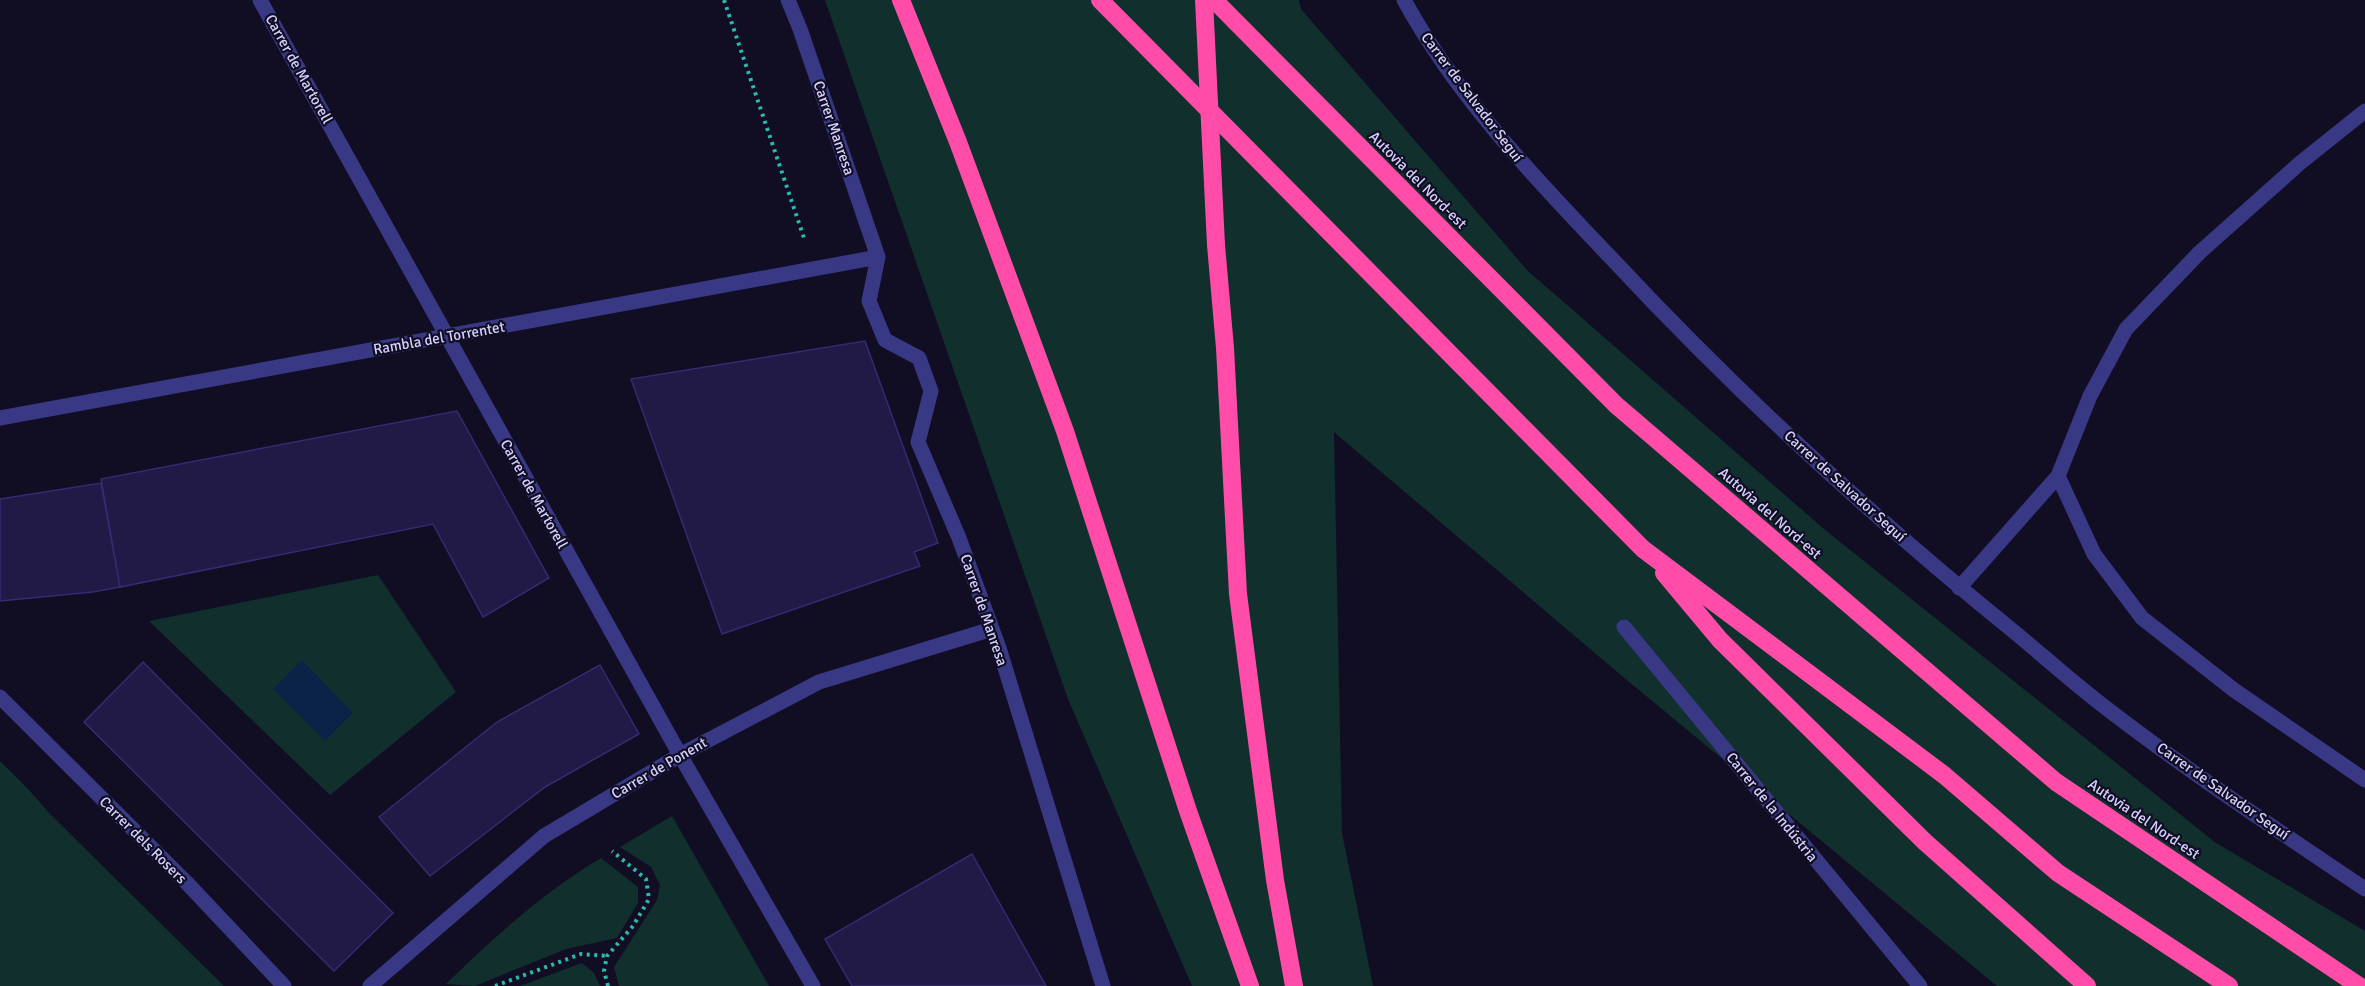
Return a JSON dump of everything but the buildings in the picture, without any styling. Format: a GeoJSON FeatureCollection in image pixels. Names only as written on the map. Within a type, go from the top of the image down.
{"type":"FeatureCollection","features":[{"type":"Feature","properties":{"kind":"highway"},"geometry":{"type":"LineString","coordinates":[[901,0],[958,142],[1065,431],[1188,811],[1250,986]]}},
{"type":"Feature","properties":{"kind":"highway"},"geometry":{"type":"LineString","coordinates":[[1100,0],[1643,549],[1720,640],[1925,842],[2084,985]]}},
{"type":"Feature","properties":{"kind":"highway"},"geometry":{"type":"LineString","coordinates":[[1203,0],[1238,594],[1275,879],[1294,986]]}},
{"type":"Feature","properties":{"kind":"highway","name":"Autovia del Nord-est"},"geometry":{"type":"LineString","coordinates":[[1214,0],[1616,405],[2056,782],[2359,986]]}},
{"type":"Feature","properties":{"kind":"highway"},"geometry":{"type":"LineString","coordinates":[[1643,549],[1944,775],[2058,873],[2229,986]]}},
{"type":"Feature","properties":{"kind":"street","name":"Carrer de Martorell"},"geometry":{"type":"LineString","coordinates":[[260,0],[680,755],[813,986]]}},
{"type":"Feature","properties":{"kind":"street","name":"Carrer Manresa"},"geometry":{"type":"LineString","coordinates":[[788,0],[878,257]]}},
{"type":"Feature","properties":{"kind":"street","name":"Carrer de Salvador Seguí"},"geometry":{"type":"LineString","coordinates":[[1404,0],[1416,23],[1454,77],[1511,152],[1644,293],[1783,431],[1959,588],[2110,711],[2365,889]]}},
{"type":"Feature","properties":{"kind":"street"},"geometry":{"type":"LineString","coordinates":[[1959,588],[2058,476],[2090,396],[2126,329],[2200,252],[2300,163],[2365,111]]}},
{"type":"Feature","properties":{"kind":"street","name":"Rambla del Torrentet"},"geometry":{"type":"LineString","coordinates":[[0,418],[878,257]]}},
{"type":"Feature","properties":{"kind":"street","name":"Carrer de Manresa"},"geometry":{"type":"LineString","coordinates":[[878,257],[869,301],[885,340],[919,358],[932,391],[918,442],[959,538],[992,629],[1103,986]]}},
{"type":"Feature","properties":{"kind":"street"},"geometry":{"type":"LineString","coordinates":[[2058,476],[2094,554],[2142,618],[2234,690],[2365,780]]}},
{"type":"Feature","properties":{"kind":"street","name":"Carrer de la Indústria"},"geometry":{"type":"LineString","coordinates":[[1624,627],[1920,986]]}},
{"type":"Feature","properties":{"kind":"street","name":"Carrer de Ponent"},"geometry":{"type":"LineString","coordinates":[[370,986],[544,836],[680,755],[819,681],[992,629]]}},
{"type":"Feature","properties":{"kind":"street","name":"Carrer dels Rosers"},"geometry":{"type":"LineString","coordinates":[[0,697],[186,882],[284,986]]}},
{"type":"Feature","properties":{"kind":"path"},"geometry":{"type":"LineString","coordinates":[[724,0],[804,238]]}},
{"type":"Feature","properties":{"kind":"path"},"geometry":{"type":"LineString","coordinates":[[608,986],[604,971],[607,956],[633,926],[649,899],[646,879],[612,851]]}},
{"type":"Feature","properties":{"kind":"path"},"geometry":{"type":"LineString","coordinates":[[495,986],[581,954],[607,956]]}},
{"type":"Feature","properties":{"kind":"green space"},"geometry":{"type":"Polygon","coordinates":[[[825,0],[1299,0],[1301,9],[1528,271],[1824,529],[2216,843],[2365,931],[2365,986],[1997,986],[1628,681],[1334,432],[1342,833],[1373,986],[1192,986],[1068,699],[825,0]]]}},
{"type":"Feature","properties":{"kind":"green space"},"geometry":{"type":"Polygon","coordinates":[[[378,575],[456,692],[330,795],[149,621],[378,575]]]}},
{"type":"Feature","properties":{"kind":"green space"},"geometry":{"type":"Polygon","coordinates":[[[0,761],[50,814],[224,986],[0,986],[0,761]]]}},
{"type":"Feature","properties":{"kind":"green space"},"geometry":{"type":"Polygon","coordinates":[[[672,816],[769,986],[619,986],[614,967],[657,900],[660,885],[651,867],[620,847],[672,816]]]}},
{"type":"Feature","properties":{"kind":"green space"},"geometry":{"type":"Polygon","coordinates":[[[601,858],[638,887],[638,903],[617,938],[566,949],[475,986],[446,984],[520,916],[601,858]]]}},
{"type":"Feature","properties":{"kind":"green space"},"geometry":{"type":"Polygon","coordinates":[[[582,963],[594,973],[600,986],[520,986],[582,963]]]}},
{"type":"Feature","properties":{"kind":"water"},"geometry":{"type":"Polygon","coordinates":[[[302,660],[353,713],[325,741],[273,689],[302,660]]]}}]}
